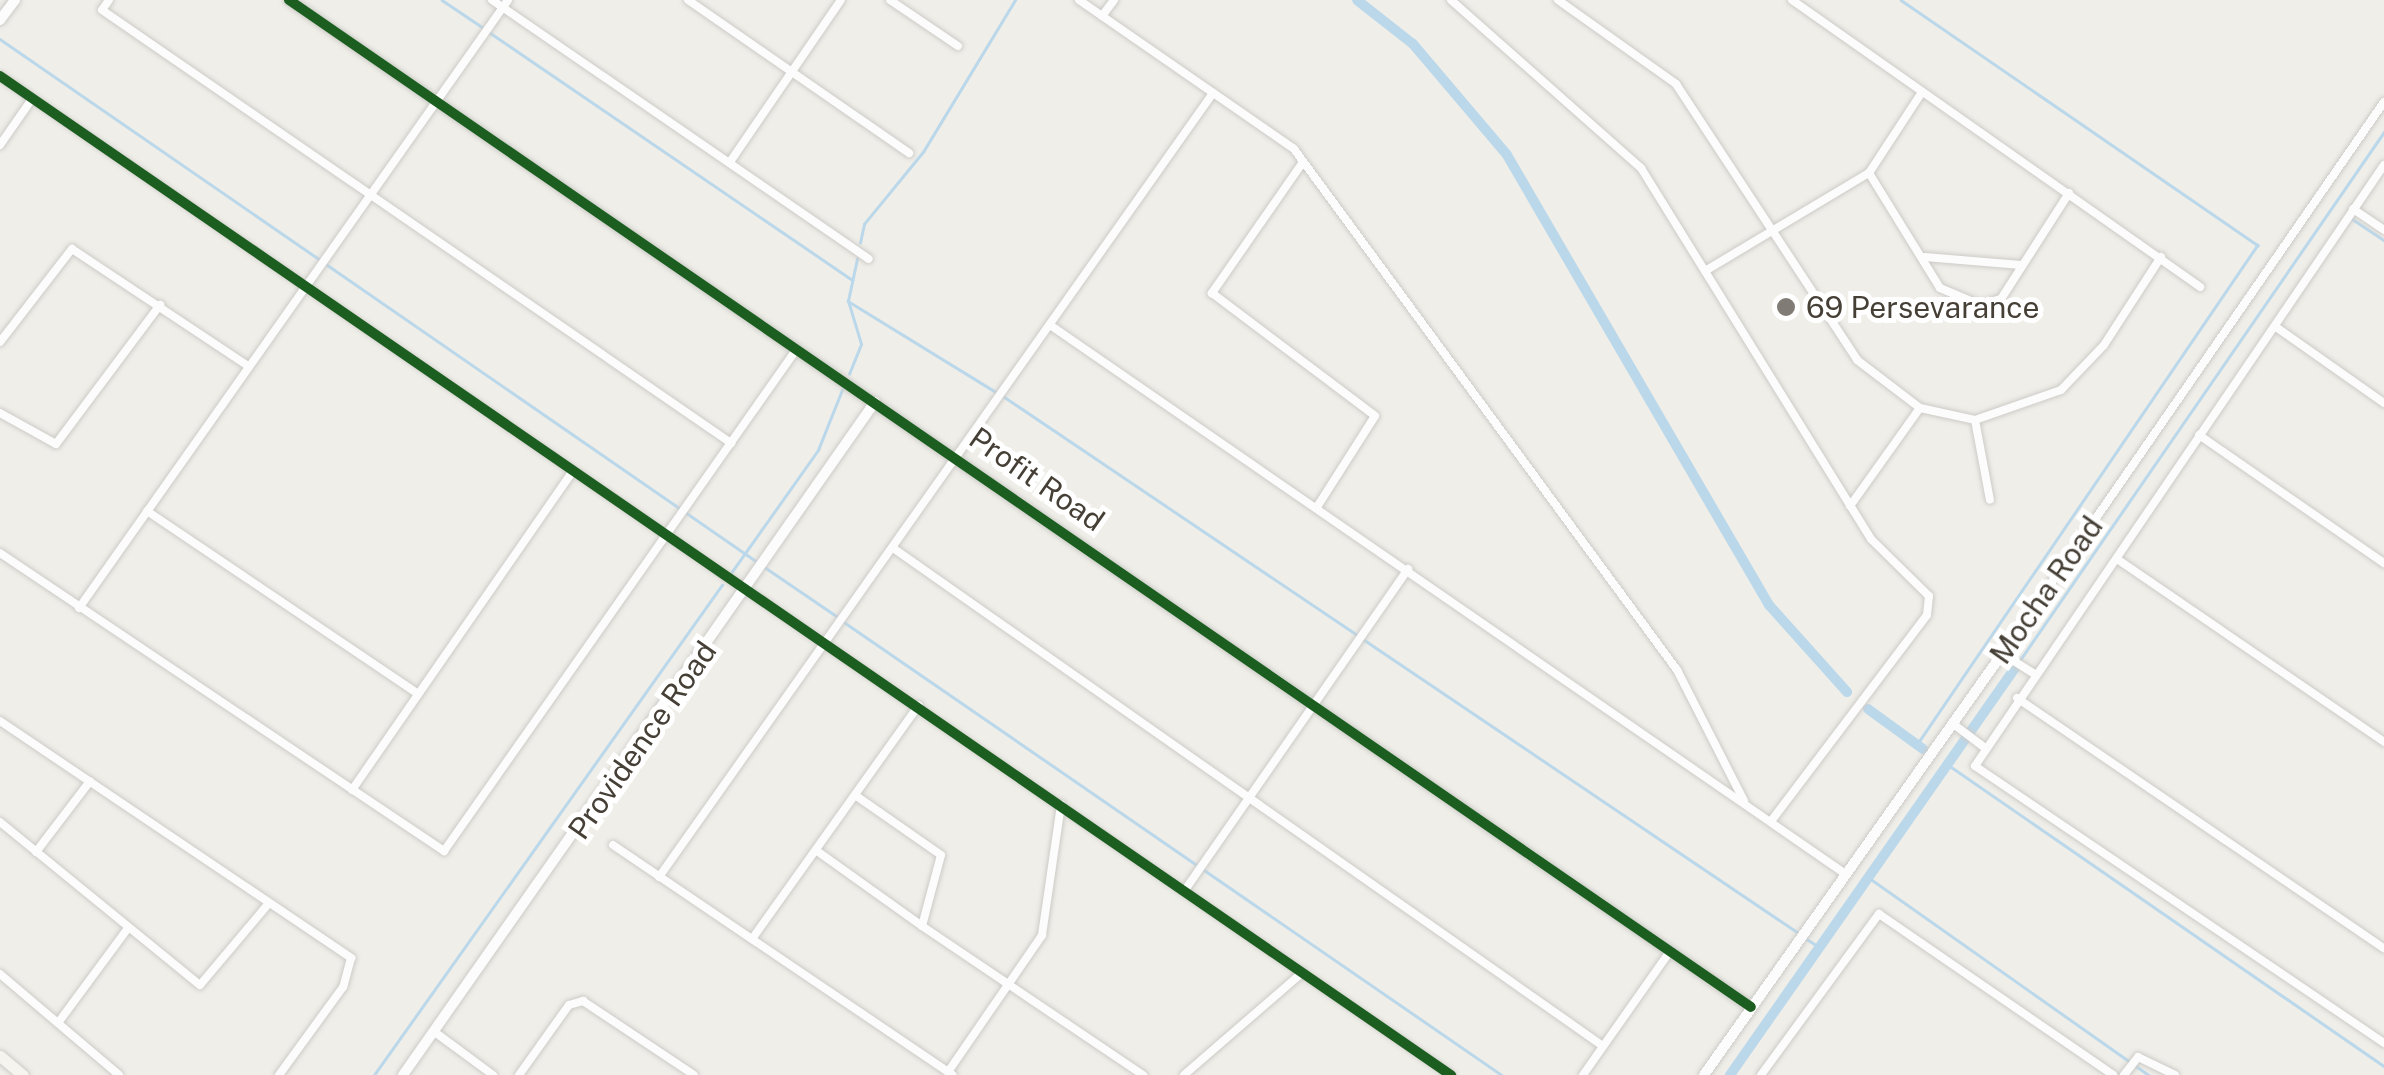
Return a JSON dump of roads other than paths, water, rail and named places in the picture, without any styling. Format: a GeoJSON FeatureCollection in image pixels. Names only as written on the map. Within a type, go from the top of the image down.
{"type":"FeatureCollection","features":[{"type":"Feature","properties":{"kind":"main road"},"geometry":{"type":"LineString","coordinates":[[0,1056],[23,1075]]}},
{"type":"Feature","properties":{"kind":"street"},"geometry":{"type":"LineString","coordinates":[[0,20],[15,0]]}},
{"type":"Feature","properties":{"kind":"street"},"geometry":{"type":"LineString","coordinates":[[109,0],[102,10],[731,443]]}},
{"type":"Feature","properties":{"kind":"street","name":"Profit Road"},"geometry":{"type":"LineString","coordinates":[[290,0],[796,350],[958,454],[1751,1007]]}},
{"type":"Feature","properties":{"kind":"street"},"geometry":{"type":"LineString","coordinates":[[492,0],[506,4],[870,258]]}},
{"type":"Feature","properties":{"kind":"street"},"geometry":{"type":"LineString","coordinates":[[688,0],[908,154]]}},
{"type":"Feature","properties":{"kind":"street"},"geometry":{"type":"LineString","coordinates":[[730,162],[841,0]]}},
{"type":"Feature","properties":{"kind":"street"},"geometry":{"type":"LineString","coordinates":[[890,0],[958,46]]}},
{"type":"Feature","properties":{"kind":"street"},"geometry":{"type":"LineString","coordinates":[[1079,0],[1303,162],[1677,670],[1744,802]]}},
{"type":"Feature","properties":{"kind":"street"},"geometry":{"type":"LineString","coordinates":[[1102,16],[1114,0]]}},
{"type":"Feature","properties":{"kind":"street"},"geometry":{"type":"LineString","coordinates":[[1451,0],[1641,168],[1850,506],[1929,596],[1929,608],[1771,821]]}},
{"type":"Feature","properties":{"kind":"street"},"geometry":{"type":"LineString","coordinates":[[1558,0],[1676,84],[1857,360],[1920,408],[1975,420],[2034,405],[2075,377],[2161,257]]}},
{"type":"Feature","properties":{"kind":"street"},"geometry":{"type":"LineString","coordinates":[[1792,0],[2200,287]]}},
{"type":"Feature","properties":{"kind":"street"},"geometry":{"type":"LineString","coordinates":[[79,608],[506,4]]}},
{"type":"Feature","properties":{"kind":"street"},"geometry":{"type":"LineString","coordinates":[[0,76],[570,475],[663,539],[827,641],[1451,1075]]}},
{"type":"Feature","properties":{"kind":"street"},"geometry":{"type":"LineString","coordinates":[[1705,271],[1770,225],[1869,173],[1922,92]]}},
{"type":"Feature","properties":{"kind":"street"},"geometry":{"type":"LineString","coordinates":[[659,877],[1212,93]]}},
{"type":"Feature","properties":{"kind":"street"},"geometry":{"type":"LineString","coordinates":[[0,145],[32,99]]}},
{"type":"Feature","properties":{"kind":"street","name":"Mocha Road"},"geometry":{"type":"LineString","coordinates":[[1704,1075],[1844,874],[1955,725],[2384,102]]}},
{"type":"Feature","properties":{"kind":"street"},"geometry":{"type":"LineString","coordinates":[[1303,162],[1212,293],[1375,416],[1317,507]]}},
{"type":"Feature","properties":{"kind":"street"},"geometry":{"type":"LineString","coordinates":[[2384,166],[2117,559],[2033,673],[1984,747],[1976,766],[2384,1043]]}},
{"type":"Feature","properties":{"kind":"street"},"geometry":{"type":"LineString","coordinates":[[1869,173],[1925,257],[1940,288],[1980,305],[2001,299],[2069,193]]}},
{"type":"Feature","properties":{"kind":"street"},"geometry":{"type":"LineString","coordinates":[[2353,209],[2384,230]]}},
{"type":"Feature","properties":{"kind":"street"},"geometry":{"type":"LineString","coordinates":[[0,342],[72,249],[248,366]]}},
{"type":"Feature","properties":{"kind":"street"},"geometry":{"type":"LineString","coordinates":[[1925,257],[2021,266]]}},
{"type":"Feature","properties":{"kind":"street"},"geometry":{"type":"LineString","coordinates":[[0,413],[56,444],[160,304]]}},
{"type":"Feature","properties":{"kind":"street"},"geometry":{"type":"LineString","coordinates":[[1050,325],[1844,874]]}},
{"type":"Feature","properties":{"kind":"street"},"geometry":{"type":"LineString","coordinates":[[2276,328],[2384,403]]}},
{"type":"Feature","properties":{"kind":"street"},"geometry":{"type":"LineString","coordinates":[[0,553],[444,852],[796,350]]}},
{"type":"Feature","properties":{"kind":"street","name":"Providence Road"},"geometry":{"type":"LineString","coordinates":[[403,1075],[746,592],[875,402]]}},
{"type":"Feature","properties":{"kind":"street"},"geometry":{"type":"LineString","coordinates":[[1850,506],[1920,408]]}},
{"type":"Feature","properties":{"kind":"street"},"geometry":{"type":"LineString","coordinates":[[1975,420],[1990,500]]}},
{"type":"Feature","properties":{"kind":"street"},"geometry":{"type":"LineString","coordinates":[[2199,435],[2384,563]]}},
{"type":"Feature","properties":{"kind":"street"},"geometry":{"type":"LineString","coordinates":[[352,790],[570,475]]}},
{"type":"Feature","properties":{"kind":"street"},"geometry":{"type":"LineString","coordinates":[[146,512],[418,694]]}},
{"type":"Feature","properties":{"kind":"street"},"geometry":{"type":"LineString","coordinates":[[892,548],[1603,1046]]}},
{"type":"Feature","properties":{"kind":"street"},"geometry":{"type":"LineString","coordinates":[[2117,559],[2384,742]]}},
{"type":"Feature","properties":{"kind":"street"},"geometry":{"type":"LineString","coordinates":[[1185,890],[1408,569]]}},
{"type":"Feature","properties":{"kind":"street"},"geometry":{"type":"LineString","coordinates":[[2002,654],[2033,673]]}},
{"type":"Feature","properties":{"kind":"street"},"geometry":{"type":"LineString","coordinates":[[2017,698],[2384,948]]}},
{"type":"Feature","properties":{"kind":"street"},"geometry":{"type":"LineString","coordinates":[[752,939],[920,705]]}},
{"type":"Feature","properties":{"kind":"street"},"geometry":{"type":"LineString","coordinates":[[0,721],[352,963],[280,1075]]}},
{"type":"Feature","properties":{"kind":"street"},"geometry":{"type":"LineString","coordinates":[[1955,725],[1984,747]]}},
{"type":"Feature","properties":{"kind":"street"},"geometry":{"type":"LineString","coordinates":[[36,852],[90,781]]}},
{"type":"Feature","properties":{"kind":"street"},"geometry":{"type":"LineString","coordinates":[[855,795],[941,855],[922,926]]}},
{"type":"Feature","properties":{"kind":"street"},"geometry":{"type":"LineString","coordinates":[[614,845],[951,1073],[1042,935],[1061,804]]}},
{"type":"Feature","properties":{"kind":"street"},"geometry":{"type":"LineString","coordinates":[[0,822],[200,984],[269,903]]}},
{"type":"Feature","properties":{"kind":"street"},"geometry":{"type":"LineString","coordinates":[[817,851],[1143,1075]]}},
{"type":"Feature","properties":{"kind":"street"},"geometry":{"type":"LineString","coordinates":[[1761,1075],[1869,917],[1882,915],[2113,1075]]}},
{"type":"Feature","properties":{"kind":"street"},"geometry":{"type":"LineString","coordinates":[[58,1023],[128,928]]}},
{"type":"Feature","properties":{"kind":"street"},"geometry":{"type":"LineString","coordinates":[[1583,1075],[1670,951]]}},
{"type":"Feature","properties":{"kind":"street"},"geometry":{"type":"LineString","coordinates":[[1184,1075],[1303,972]]}},
{"type":"Feature","properties":{"kind":"street"},"geometry":{"type":"LineString","coordinates":[[0,974],[119,1075]]}},
{"type":"Feature","properties":{"kind":"street"},"geometry":{"type":"LineString","coordinates":[[519,1075],[570,1005],[584,1001],[694,1075]]}},
{"type":"Feature","properties":{"kind":"street"},"geometry":{"type":"LineString","coordinates":[[436,1033],[492,1075]]}},
{"type":"Feature","properties":{"kind":"street"},"geometry":{"type":"LineString","coordinates":[[2124,1075],[2132,1061],[2147,1057],[2175,1075]]}},
{"type":"Feature","properties":{"kind":"waterway"},"geometry":{"type":"LineString","coordinates":[[442,0],[482,27]]}},
{"type":"Feature","properties":{"kind":"waterway"},"geometry":{"type":"LineString","coordinates":[[860,243],[864,224],[923,152],[1015,0]]}},
{"type":"Feature","properties":{"kind":"waterway"},"geometry":{"type":"LineString","coordinates":[[1357,0],[1413,44],[1507,155],[1769,605],[1847,692]]}},
{"type":"Feature","properties":{"kind":"waterway"},"geometry":{"type":"LineString","coordinates":[[1901,0],[2258,245],[1917,745]]}},
{"type":"Feature","properties":{"kind":"waterway"},"geometry":{"type":"LineString","coordinates":[[489,32],[852,280]]}},
{"type":"Feature","properties":{"kind":"waterway"},"geometry":{"type":"LineString","coordinates":[[0,39],[319,259]]}},
{"type":"Feature","properties":{"kind":"waterway"},"geometry":{"type":"LineString","coordinates":[[2020,660],[2384,132]]}},
{"type":"Feature","properties":{"kind":"waterway"},"geometry":{"type":"LineString","coordinates":[[2351,218],[2384,240]]}},
{"type":"Feature","properties":{"kind":"waterway"},"geometry":{"type":"LineString","coordinates":[[849,374],[861,344],[848,301],[857,259]]}},
{"type":"Feature","properties":{"kind":"waterway"},"geometry":{"type":"LineString","coordinates":[[326,264],[759,563]]}},
{"type":"Feature","properties":{"kind":"waterway"},"geometry":{"type":"LineString","coordinates":[[848,301],[996,392]]}},
{"type":"Feature","properties":{"kind":"waterway"},"geometry":{"type":"LineString","coordinates":[[731,573],[818,450],[842,390]]}},
{"type":"Feature","properties":{"kind":"waterway"},"geometry":{"type":"LineString","coordinates":[[1003,396],[1357,635]]}},
{"type":"Feature","properties":{"kind":"waterway"},"geometry":{"type":"LineString","coordinates":[[766,568],[838,617]]}},
{"type":"Feature","properties":{"kind":"waterway"},"geometry":{"type":"LineString","coordinates":[[374,1075],[722,585]]}},
{"type":"Feature","properties":{"kind":"waterway"},"geometry":{"type":"LineString","coordinates":[[844,622],[1502,1075]]}},
{"type":"Feature","properties":{"kind":"waterway"},"geometry":{"type":"LineString","coordinates":[[1363,639],[1800,934]]}},
{"type":"Feature","properties":{"kind":"waterway"},"geometry":{"type":"LineString","coordinates":[[1730,1075],[2016,667]]}},
{"type":"Feature","properties":{"kind":"waterway"},"geometry":{"type":"LineString","coordinates":[[1868,709],[1923,749]]}},
{"type":"Feature","properties":{"kind":"waterway"},"geometry":{"type":"LineString","coordinates":[[1947,764],[2384,1066]]}},
{"type":"Feature","properties":{"kind":"waterway"},"geometry":{"type":"LineString","coordinates":[[1868,877],[2149,1075]]}},
{"type":"Feature","properties":{"kind":"waterway"},"geometry":{"type":"LineString","coordinates":[[1807,939],[1819,947]]}},
{"type":"Feature","properties":{"kind":"place","name":"69 Persevarance"},"geometry":{"type":"Point","coordinates":[1786,307]}}]}
